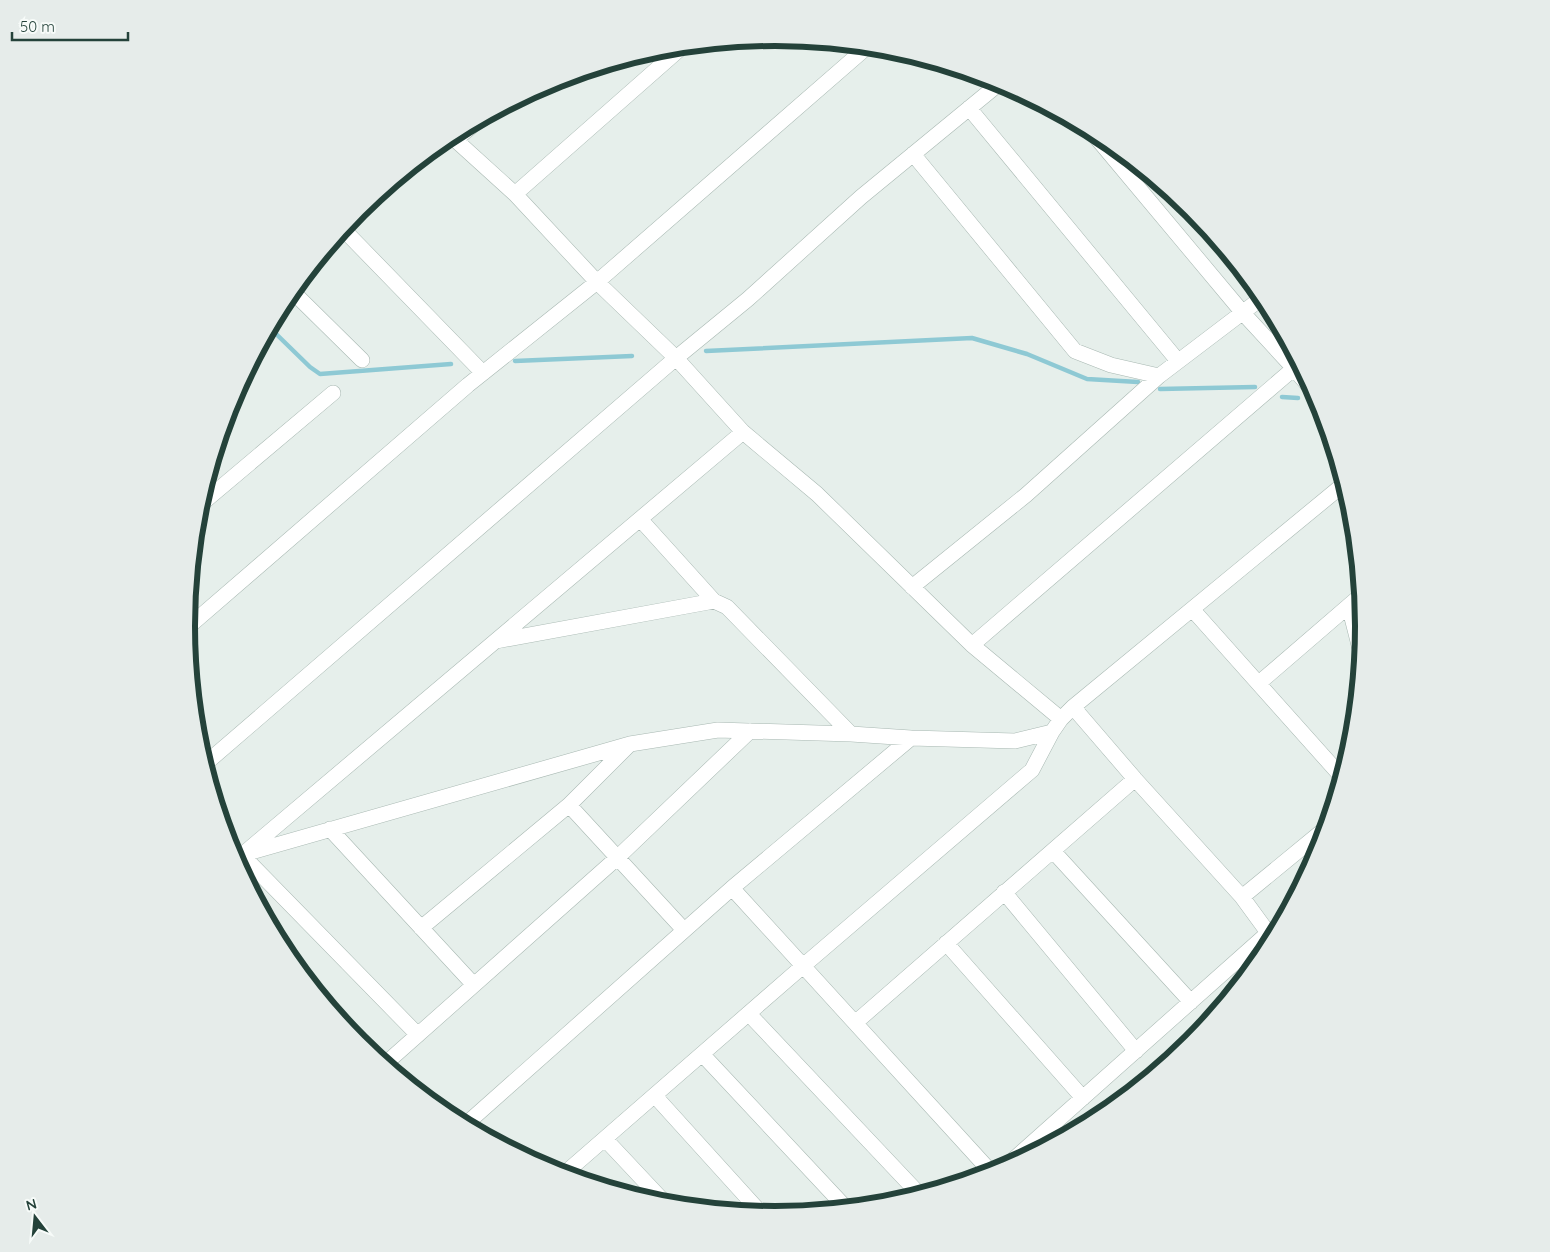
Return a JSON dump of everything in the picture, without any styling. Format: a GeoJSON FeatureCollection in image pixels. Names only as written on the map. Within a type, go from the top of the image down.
{"type":"FeatureCollection","features":[{"type":"Feature","properties":{"kind":"street"},"geometry":{"type":"LineString","coordinates":[[195,621],[482,373],[597,282],[861,53]]}},
{"type":"Feature","properties":{"kind":"street"},"geometry":{"type":"LineString","coordinates":[[515,194],[673,55]]}},
{"type":"Feature","properties":{"kind":"street"},"geometry":{"type":"LineString","coordinates":[[211,759],[676,358],[748,299],[861,197],[993,89]]}},
{"type":"Feature","properties":{"kind":"street"},"geometry":{"type":"LineString","coordinates":[[969,108],[1178,361]]}},
{"type":"Feature","properties":{"kind":"street"},"geometry":{"type":"LineString","coordinates":[[457,142],[515,194],[597,282],[676,358],[743,432],[817,494],[972,645],[1061,719]]}},
{"type":"Feature","properties":{"kind":"street"},"geometry":{"type":"LineString","coordinates":[[1109,152],[1243,313],[1289,359]]}},
{"type":"Feature","properties":{"kind":"street"},"geometry":{"type":"LineString","coordinates":[[912,154],[1075,351],[1111,365],[1159,376]]}},
{"type":"Feature","properties":{"kind":"street"},"geometry":{"type":"LineString","coordinates":[[348,234],[482,373]]}},
{"type":"Feature","properties":{"kind":"street"},"geometry":{"type":"LineString","coordinates":[[298,297],[362,360]]}},
{"type":"Feature","properties":{"kind":"street"},"geometry":{"type":"LineString","coordinates":[[912,587],[1026,495],[1159,376],[1256,302]]}},
{"type":"Feature","properties":{"kind":"street"},"geometry":{"type":"LineString","coordinates":[[972,645],[1294,368]]}},
{"type":"Feature","properties":{"kind":"street"},"geometry":{"type":"LineString","coordinates":[[210,497],[333,393]]}},
{"type":"Feature","properties":{"kind":"street"},"geometry":{"type":"LineString","coordinates":[[241,853],[743,432]]}},
{"type":"Feature","properties":{"kind":"street"},"geometry":{"type":"LineString","coordinates":[[571,1168],[1032,770],[1052,732],[1061,719],[1074,707],[1338,489]]}},
{"type":"Feature","properties":{"kind":"street"},"geometry":{"type":"LineString","coordinates":[[640,519],[714,601],[727,608],[851,734]]}},
{"type":"Feature","properties":{"kind":"street"},"geometry":{"type":"LineString","coordinates":[[494,641],[714,601]]}},
{"type":"Feature","properties":{"kind":"street"},"geometry":{"type":"LineString","coordinates":[[1259,684],[1354,601]]}},
{"type":"Feature","properties":{"kind":"street"},"geometry":{"type":"LineString","coordinates":[[1349,606],[1355,629]]}},
{"type":"Feature","properties":{"kind":"street"},"geometry":{"type":"LineString","coordinates":[[1192,609],[1336,770]]}},
{"type":"Feature","properties":{"kind":"street"},"geometry":{"type":"LineString","coordinates":[[1074,707],[1242,897],[1267,932]]}},
{"type":"Feature","properties":{"kind":"street"},"geometry":{"type":"LineString","coordinates":[[242,855],[630,744],[718,730],[1015,741],[1052,732]]}},
{"type":"Feature","properties":{"kind":"street"},"geometry":{"type":"LineString","coordinates":[[390,1059],[617,858],[750,731]]}},
{"type":"Feature","properties":{"kind":"street"},"geometry":{"type":"LineString","coordinates":[[472,1120],[732,888],[911,738]]}},
{"type":"Feature","properties":{"kind":"street"},"geometry":{"type":"LineString","coordinates":[[421,928],[569,805],[630,744]]}},
{"type":"Feature","properties":{"kind":"street"},"geometry":{"type":"LineString","coordinates":[[855,1022],[1135,778]]}},
{"type":"Feature","properties":{"kind":"street"},"geometry":{"type":"LineString","coordinates":[[569,805],[684,930]]}},
{"type":"Feature","properties":{"kind":"street"},"geometry":{"type":"LineString","coordinates":[[330,829],[474,985]]}},
{"type":"Feature","properties":{"kind":"street"},"geometry":{"type":"LineString","coordinates":[[1242,897],[1315,837]]}},
{"type":"Feature","properties":{"kind":"street"},"geometry":{"type":"LineString","coordinates":[[1052,851],[1191,1002]]}},
{"type":"Feature","properties":{"kind":"street"},"geometry":{"type":"LineString","coordinates":[[247,865],[418,1035]]}},
{"type":"Feature","properties":{"kind":"street"},"geometry":{"type":"LineString","coordinates":[[732,888],[986,1166]]}},
{"type":"Feature","properties":{"kind":"street"},"geometry":{"type":"LineString","coordinates":[[1004,892],[1136,1051]]}},
{"type":"Feature","properties":{"kind":"street"},"geometry":{"type":"LineString","coordinates":[[946,943],[1083,1098]]}},
{"type":"Feature","properties":{"kind":"street"},"geometry":{"type":"LineString","coordinates":[[1026,1148],[1191,1002],[1258,946]]}},
{"type":"Feature","properties":{"kind":"street"},"geometry":{"type":"LineString","coordinates":[[749,1014],[914,1189]]}},
{"type":"Feature","properties":{"kind":"street"},"geometry":{"type":"LineString","coordinates":[[702,1054],[840,1202]]}},
{"type":"Feature","properties":{"kind":"street"},"geometry":{"type":"LineString","coordinates":[[654,1096],[754,1205]]}},
{"type":"Feature","properties":{"kind":"street"},"geometry":{"type":"LineString","coordinates":[[605,1139],[656,1194]]}},
{"type":"Feature","properties":{"kind":"waterway"},"geometry":{"type":"LineString","coordinates":[[275,333],[310,367],[320,374],[451,364]]}},
{"type":"Feature","properties":{"kind":"waterway"},"geometry":{"type":"LineString","coordinates":[[706,351],[972,338],[1027,354],[1087,379],[1138,382]]}},
{"type":"Feature","properties":{"kind":"waterway"},"geometry":{"type":"LineString","coordinates":[[515,361],[632,356]]}},
{"type":"Feature","properties":{"kind":"waterway"},"geometry":{"type":"LineString","coordinates":[[1160,389],[1255,387]]}},
{"type":"Feature","properties":{"kind":"waterway"},"geometry":{"type":"LineString","coordinates":[[1282,397],[1298,398]]}}]}
